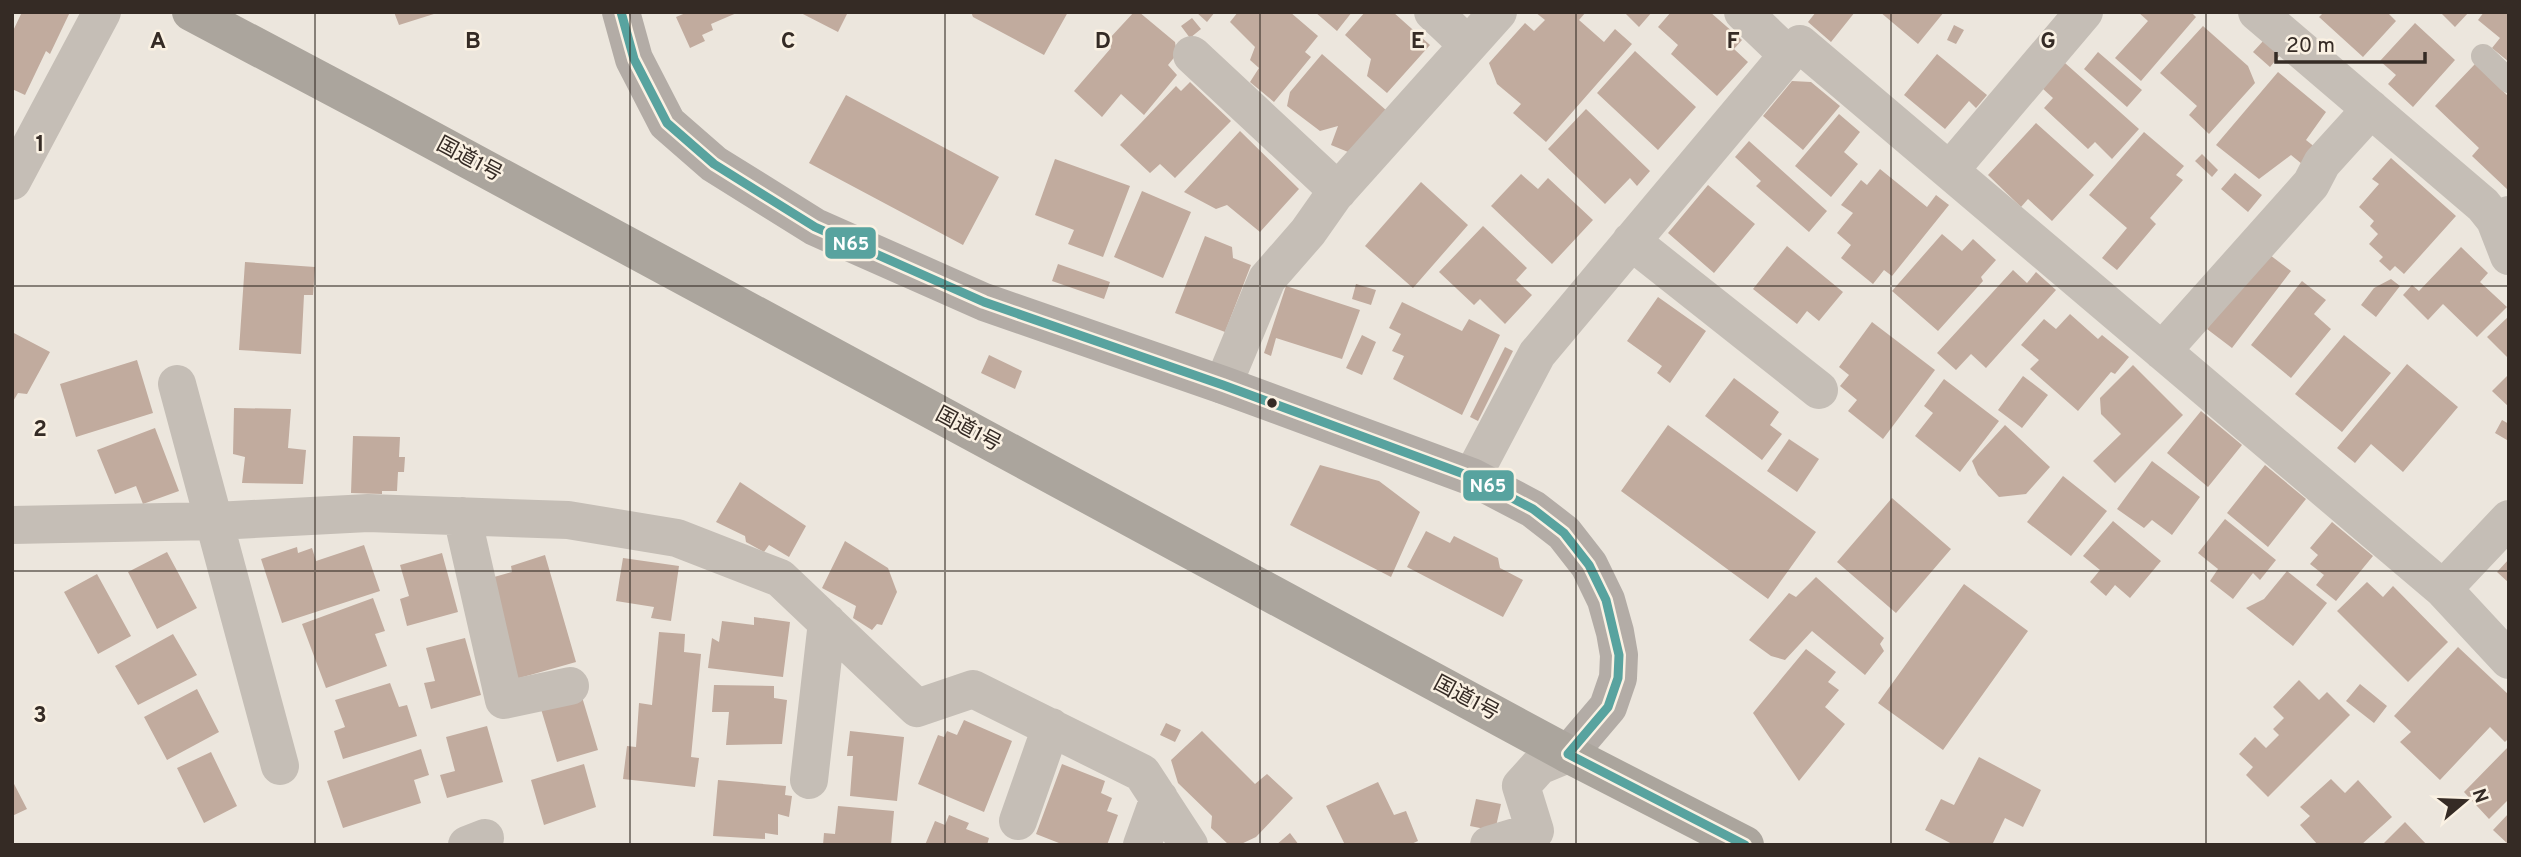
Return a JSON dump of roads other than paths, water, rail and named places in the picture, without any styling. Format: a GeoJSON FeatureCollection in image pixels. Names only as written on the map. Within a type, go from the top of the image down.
{"type":"FeatureCollection","features":[{"type":"Feature","properties":{"kind":"highway","name":"国道1号"},"geometry":{"type":"LineString","coordinates":[[191,12],[1568,754],[1745,845]]}},
{"type":"Feature","properties":{"kind":"main road"},"geometry":{"type":"LineString","coordinates":[[621,12],[634,59],[667,122],[714,164],[815,227],[984,302],[1223,385],[1472,477],[1533,509],[1564,533],[1589,565],[1606,600],[1619,654],[1618,678],[1608,707],[1568,754]]}},
{"type":"Feature","properties":{"kind":"street"},"geometry":{"type":"LineString","coordinates":[[12,181],[102,12]]}},
{"type":"Feature","properties":{"kind":"street"},"geometry":{"type":"LineString","coordinates":[[1433,12],[1468,45]]}},
{"type":"Feature","properties":{"kind":"street"},"geometry":{"type":"LineString","coordinates":[[1223,385],[1267,279],[1308,232],[1338,191],[1498,12]]}},
{"type":"Feature","properties":{"kind":"street"},"geometry":{"type":"LineString","coordinates":[[1743,12],[1788,55]]}},
{"type":"Feature","properties":{"kind":"street"},"geometry":{"type":"LineString","coordinates":[[1950,170],[2084,12]]}},
{"type":"Feature","properties":{"kind":"street"},"geometry":{"type":"LineString","coordinates":[[2257,12],[2483,205],[2502,218],[2509,256]]}},
{"type":"Feature","properties":{"kind":"street"},"geometry":{"type":"LineString","coordinates":[[1472,477],[1537,354],[1800,44],[2442,589],[2509,660]]}},
{"type":"Feature","properties":{"kind":"street"},"geometry":{"type":"LineString","coordinates":[[1192,55],[1338,191]]}},
{"type":"Feature","properties":{"kind":"street"},"geometry":{"type":"LineString","coordinates":[[2162,351],[2311,184],[2316,170],[2371,108]]}},
{"type":"Feature","properties":{"kind":"street"},"geometry":{"type":"LineString","coordinates":[[1631,241],[1819,390]]}},
{"type":"Feature","properties":{"kind":"street"},"geometry":{"type":"LineString","coordinates":[[177,384],[280,766]]}},
{"type":"Feature","properties":{"kind":"street"},"geometry":{"type":"LineString","coordinates":[[12,525],[216,521],[368,513],[568,520],[677,538],[780,579],[917,708],[973,688],[1142,773],[1189,845]]}},
{"type":"Feature","properties":{"kind":"street"},"geometry":{"type":"LineString","coordinates":[[462,516],[504,700],[570,686]]}},
{"type":"Feature","properties":{"kind":"street"},"geometry":{"type":"LineString","coordinates":[[2442,589],[2509,519]]}},
{"type":"Feature","properties":{"kind":"street"},"geometry":{"type":"LineString","coordinates":[[809,780],[827,622]]}},
{"type":"Feature","properties":{"kind":"street"},"geometry":{"type":"LineString","coordinates":[[1018,821],[1051,727]]}},
{"type":"Feature","properties":{"kind":"street"},"geometry":{"type":"LineString","coordinates":[[1489,845],[1535,831],[1521,786],[1539,766],[1568,754]]}},
{"type":"Feature","properties":{"kind":"street"},"geometry":{"type":"LineString","coordinates":[[1142,845],[1159,799]]}},
{"type":"Feature","properties":{"kind":"lane"},"geometry":{"type":"LineString","coordinates":[[2483,56],[2509,81]]}}]}
